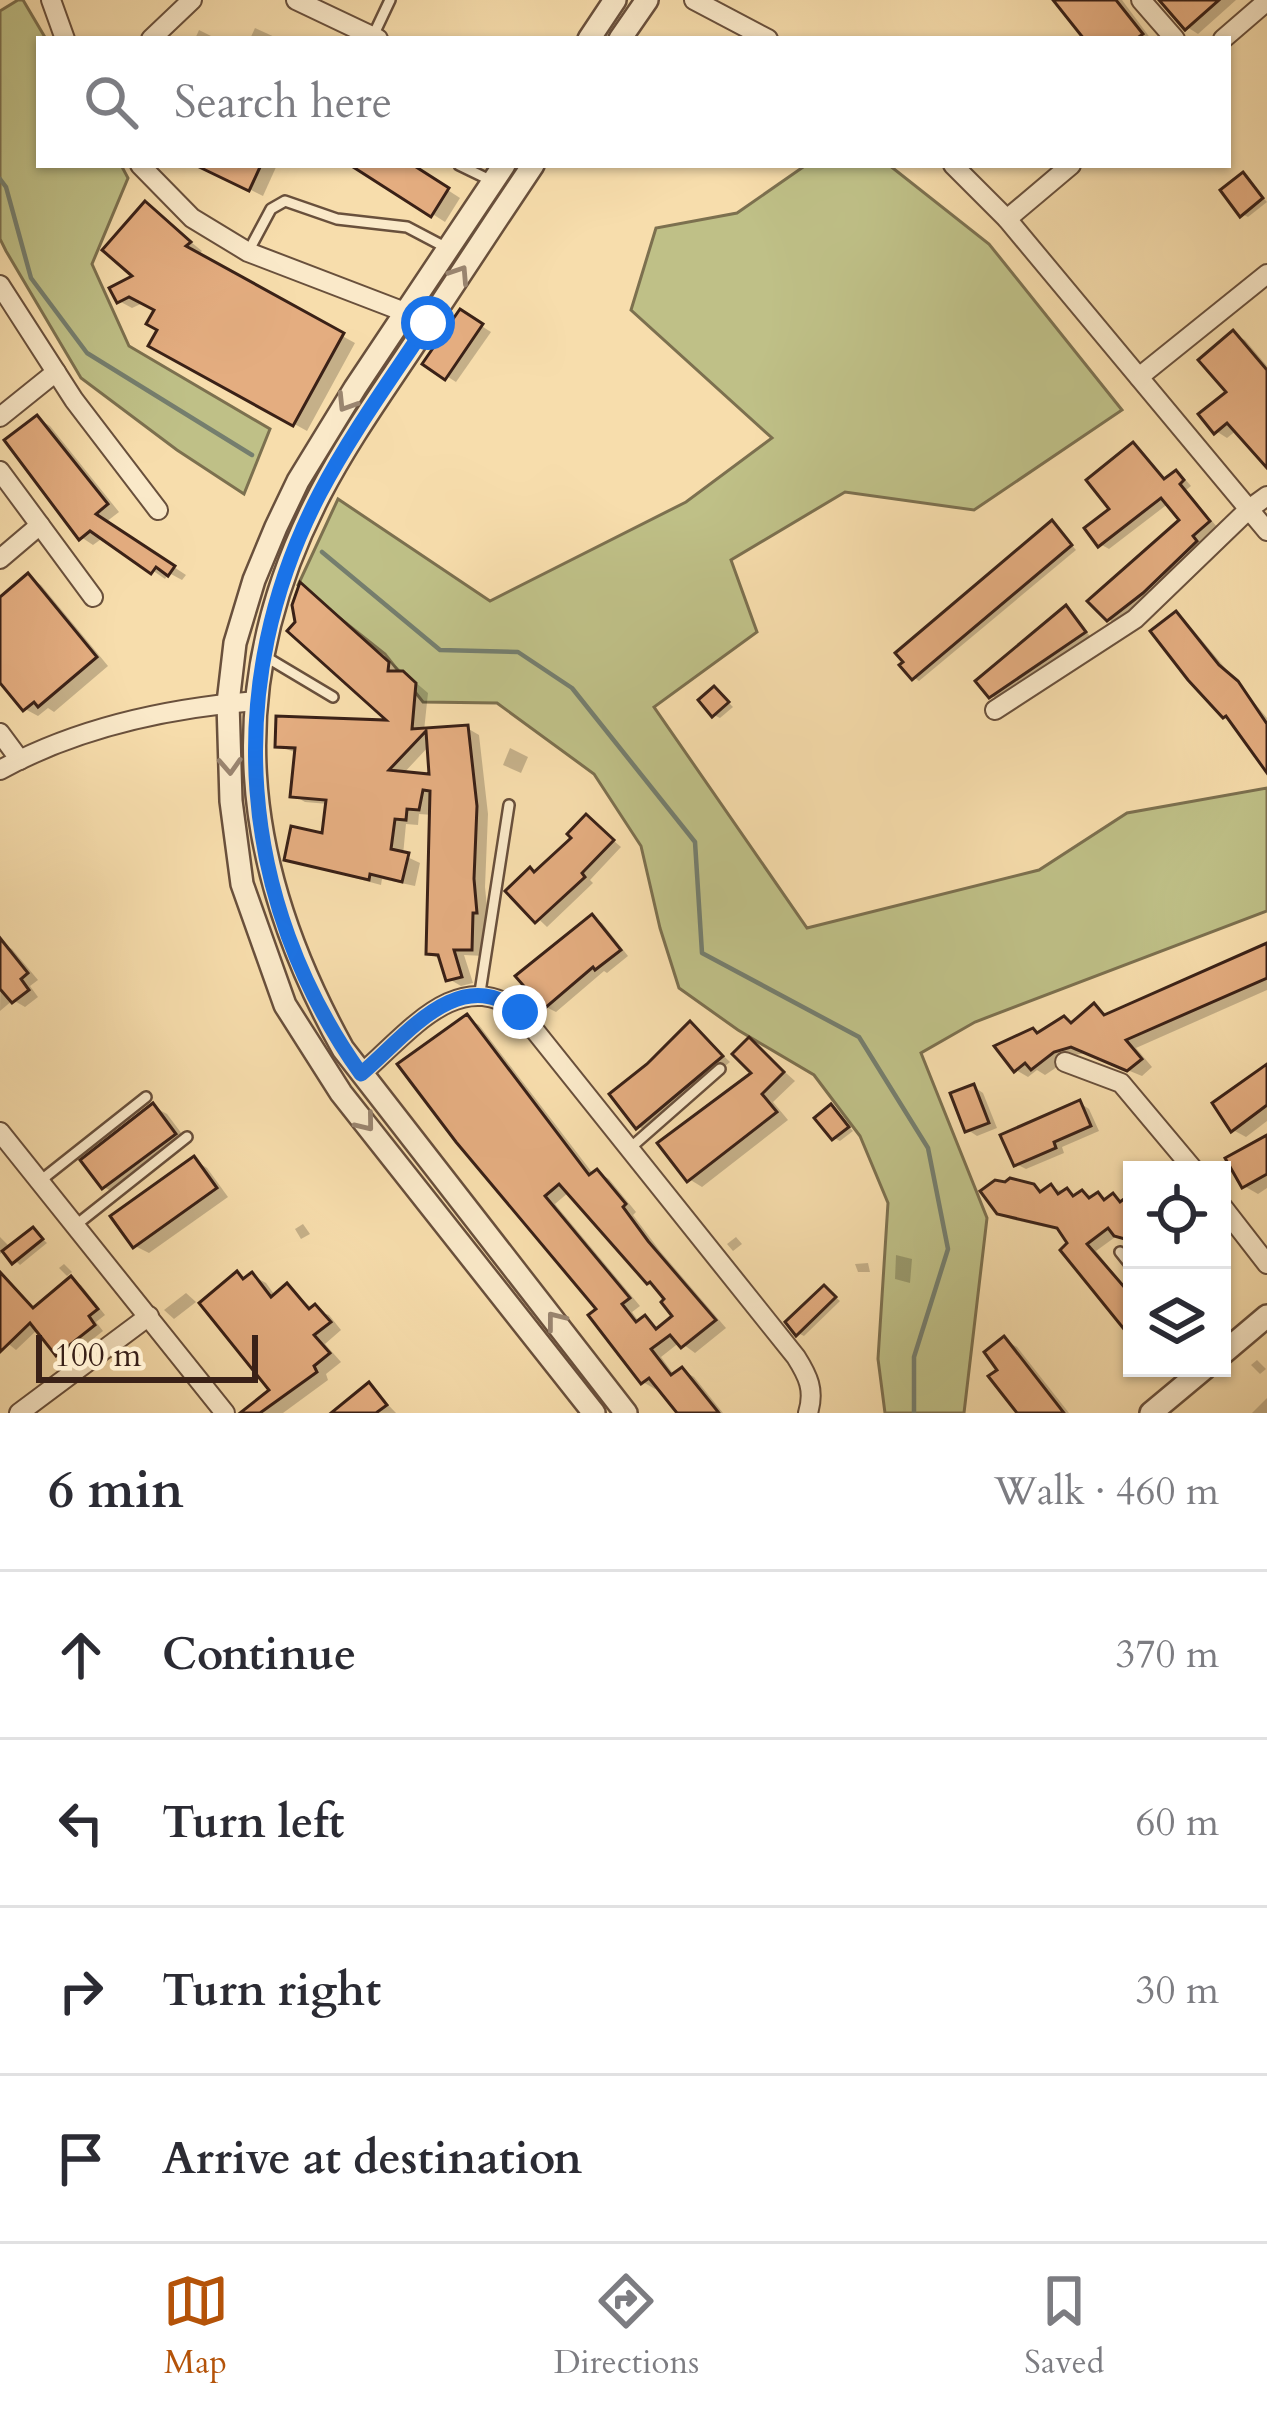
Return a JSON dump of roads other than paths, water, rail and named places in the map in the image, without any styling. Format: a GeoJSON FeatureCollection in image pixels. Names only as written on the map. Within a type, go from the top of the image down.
{"type":"FeatureCollection","features":[{"type":"Feature","properties":{"kind":"street"},"geometry":{"type":"LineString","coordinates":[[51,0],[63,36]]}},
{"type":"Feature","properties":{"kind":"street"},"geometry":{"type":"LineString","coordinates":[[154,36],[192,0]]}},
{"type":"Feature","properties":{"kind":"street"},"geometry":{"type":"LineString","coordinates":[[296,0],[372,36]]}},
{"type":"Feature","properties":{"kind":"street"},"geometry":{"type":"LineString","coordinates":[[591,36],[615,0]]}},
{"type":"Feature","properties":{"kind":"street"},"geometry":{"type":"LineString","coordinates":[[622,36],[646,0]]}},
{"type":"Feature","properties":{"kind":"street"},"geometry":{"type":"LineString","coordinates":[[694,0],[762,36]]}},
{"type":"Feature","properties":{"kind":"street"},"geometry":{"type":"LineString","coordinates":[[1141,0],[1172,36]]}},
{"type":"Feature","properties":{"kind":"street"},"geometry":{"type":"LineString","coordinates":[[1226,36],[1267,1]]}},
{"type":"Feature","properties":{"kind":"street"},"geometry":{"type":"LineString","coordinates":[[143,168],[192,218],[248,252],[428,323]]}},
{"type":"Feature","properties":{"kind":"street"},"geometry":{"type":"LineString","coordinates":[[531,168],[320,493],[279,591],[262,654],[256,798],[269,875],[310,990],[361,1074],[626,1413]]}},
{"type":"Feature","properties":{"kind":"street"},"geometry":{"type":"LineString","coordinates":[[956,168],[1007,219],[1267,531]]}},
{"type":"Feature","properties":{"kind":"street"},"geometry":{"type":"LineString","coordinates":[[1007,219],[1068,168]]}},
{"type":"Feature","properties":{"kind":"street"},"geometry":{"type":"LineString","coordinates":[[498,173],[298,481],[276,527],[236,643],[228,704],[231,801],[242,884],[285,1005],[341,1093],[593,1413]]}},
{"type":"Feature","properties":{"kind":"street"},"geometry":{"type":"LineString","coordinates":[[1139,377],[1267,274]]}},
{"type":"Feature","properties":{"kind":"street"},"geometry":{"type":"LineString","coordinates":[[0,285],[56,372],[158,510]]}},
{"type":"Feature","properties":{"kind":"street"},"geometry":{"type":"LineString","coordinates":[[0,417],[56,372]]}},
{"type":"Feature","properties":{"kind":"street"},"geometry":{"type":"LineString","coordinates":[[0,471],[93,597]]}},
{"type":"Feature","properties":{"kind":"street"},"geometry":{"type":"LineString","coordinates":[[995,710],[1136,619],[1267,496]]}},
{"type":"Feature","properties":{"kind":"street"},"geometry":{"type":"LineString","coordinates":[[0,559],[40,525]]}},
{"type":"Feature","properties":{"kind":"street"},"geometry":{"type":"LineString","coordinates":[[0,770],[90,732],[178,709],[257,701]]}},
{"type":"Feature","properties":{"kind":"street"},"geometry":{"type":"LineString","coordinates":[[0,734],[20,760]]}},
{"type":"Feature","properties":{"kind":"street"},"geometry":{"type":"LineString","coordinates":[[361,1074],[459,996],[480,992],[503,999],[520,1012],[796,1357],[809,1379],[808,1413]]}},
{"type":"Feature","properties":{"kind":"street"},"geometry":{"type":"LineString","coordinates":[[1065,1062],[1121,1083],[1187,1161]]}},
{"type":"Feature","properties":{"kind":"street"},"geometry":{"type":"LineString","coordinates":[[0,1132],[225,1413]]}},
{"type":"Feature","properties":{"kind":"street"},"geometry":{"type":"LineString","coordinates":[[1231,1218],[1267,1264]]}},
{"type":"Feature","properties":{"kind":"street"},"geometry":{"type":"LineString","coordinates":[[19,1413],[149,1316]]}},
{"type":"Feature","properties":{"kind":"street"},"geometry":{"type":"LineString","coordinates":[[1231,1346],[1267,1316]]}},
{"type":"Feature","properties":{"kind":"street"},"geometry":{"type":"LineString","coordinates":[[1161,1410],[1196,1377]]}},
{"type":"Feature","properties":{"kind":"lane"},"geometry":{"type":"LineString","coordinates":[[377,36],[390,0]]}},
{"type":"Feature","properties":{"kind":"lane"},"geometry":{"type":"LineString","coordinates":[[248,252],[271,209],[285,202],[337,220],[407,227],[448,249]]}},
{"type":"Feature","properties":{"kind":"lane"},"geometry":{"type":"LineString","coordinates":[[262,654],[333,697]]}},
{"type":"Feature","properties":{"kind":"lane"},"geometry":{"type":"LineString","coordinates":[[480,992],[509,805]]}},
{"type":"Feature","properties":{"kind":"lane"},"geometry":{"type":"LineString","coordinates":[[629,1149],[720,1069]]}},
{"type":"Feature","properties":{"kind":"lane"},"geometry":{"type":"LineString","coordinates":[[40,1181],[146,1096]]}},
{"type":"Feature","properties":{"kind":"lane"},"geometry":{"type":"LineString","coordinates":[[76,1225],[187,1137]]}},
{"type":"Feature","properties":{"kind":"lane"},"geometry":{"type":"LineString","coordinates":[[1120,1252],[1123,1256]]}},
{"type":"Feature","properties":{"kind":"waterway"},"geometry":{"type":"LineString","coordinates":[[0,179],[31,278],[87,353],[252,455]]}},
{"type":"Feature","properties":{"kind":"waterway"},"geometry":{"type":"LineString","coordinates":[[322,552],[440,650],[518,652],[572,688],[695,842],[702,953],[859,1037],[928,1148],[948,1249],[914,1357],[914,1413]]}}]}
